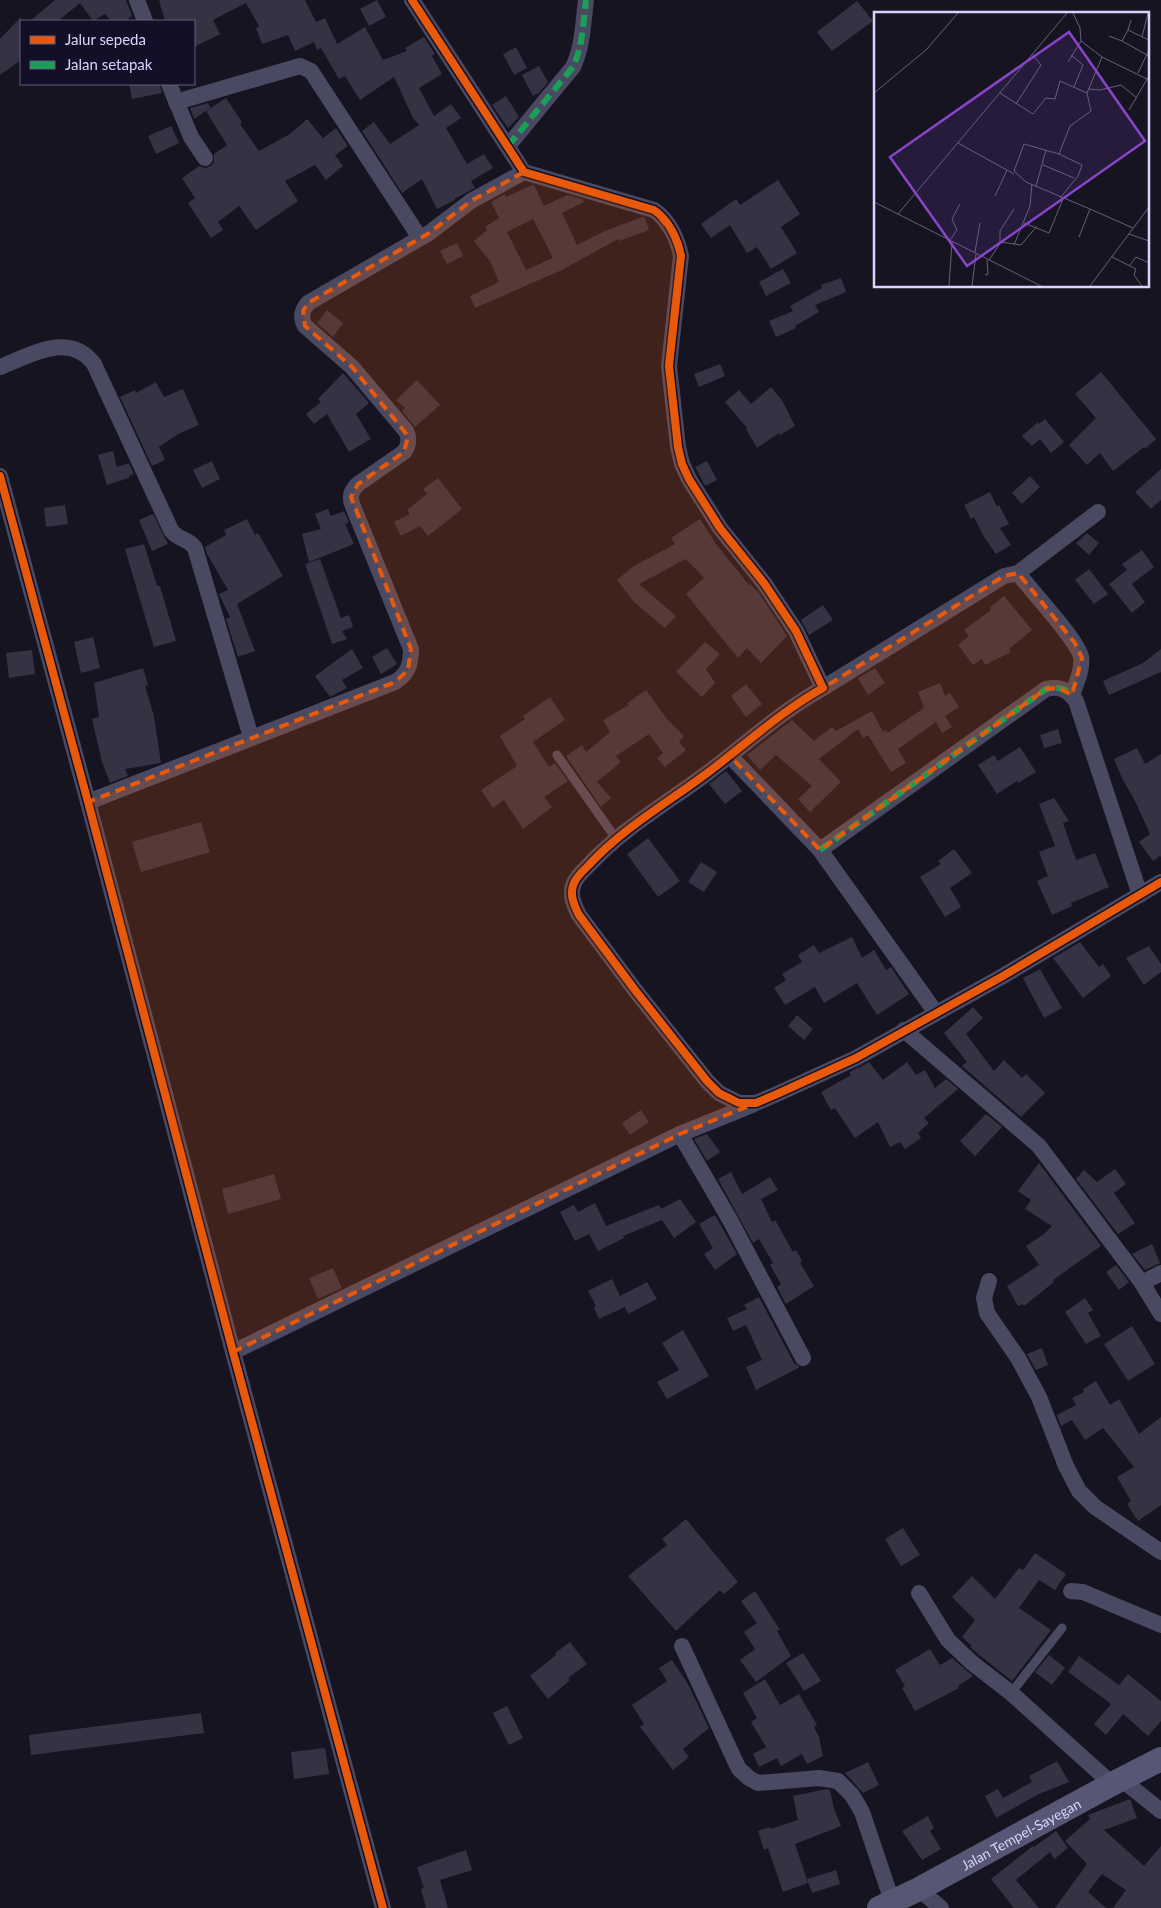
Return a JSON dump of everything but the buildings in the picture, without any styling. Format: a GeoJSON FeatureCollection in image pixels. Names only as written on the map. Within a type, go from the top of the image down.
{"type":"FeatureCollection","features":[{"type":"Feature","properties":{"kind":"main road","name":"Jalan Tempel-Sayegan"},"geometry":{"type":"LineString","coordinates":[[886,1905],[919,1889],[1116,1781],[1161,1759]]}},
{"type":"Feature","properties":{"kind":"street"},"geometry":{"type":"LineString","coordinates":[[137,0],[145,20]]}},
{"type":"Feature","properties":{"kind":"street"},"geometry":{"type":"LineString","coordinates":[[412,0],[524,172],[654,210],[664,218],[676,239],[681,256],[669,366],[678,447],[682,464],[698,496],[720,528],[764,583],[796,631],[823,688]]}},
{"type":"Feature","properties":{"kind":"street"},"geometry":{"type":"LineString","coordinates":[[508,146],[573,67],[581,41],[586,0]]}},
{"type":"Feature","properties":{"kind":"street"},"geometry":{"type":"LineString","coordinates":[[176,102],[300,66],[306,68],[311,71],[420,238]]}},
{"type":"Feature","properties":{"kind":"street"},"geometry":{"type":"LineString","coordinates":[[169,85],[191,137],[205,158]]}},
{"type":"Feature","properties":{"kind":"street"},"geometry":{"type":"LineString","coordinates":[[88,802],[395,682],[404,675],[411,664],[411,649],[351,500],[351,493],[358,484],[404,452],[408,444],[408,436],[406,431],[352,367],[305,326],[302,316],[303,311],[308,303],[420,238],[471,201],[524,172]]}},
{"type":"Feature","properties":{"kind":"street"},"geometry":{"type":"LineString","coordinates":[[0,367],[53,347],[66,346],[89,357],[94,364],[171,530],[174,535],[192,543],[195,548],[251,738]]}},
{"type":"Feature","properties":{"kind":"street"},"geometry":{"type":"LineString","coordinates":[[0,476],[383,1908]]}},
{"type":"Feature","properties":{"kind":"street"},"geometry":{"type":"LineString","coordinates":[[756,1103],[739,1103],[728,1099],[707,1081],[579,915],[571,894],[574,883],[599,854],[730,756],[770,722],[1004,576],[1018,573],[1098,512]]}},
{"type":"Feature","properties":{"kind":"street"},"geometry":{"type":"LineString","coordinates":[[1018,573],[1075,643],[1082,658],[1080,674],[1072,695]]}},
{"type":"Feature","properties":{"kind":"street"},"geometry":{"type":"LineString","coordinates":[[820,850],[1046,688],[1059,688],[1065,690],[1076,700],[1094,760],[1140,895]]}},
{"type":"Feature","properties":{"kind":"street"},"geometry":{"type":"LineString","coordinates":[[730,756],[820,850],[936,1013]]}},
{"type":"Feature","properties":{"kind":"street"},"geometry":{"type":"LineString","coordinates":[[233,1352],[680,1134],[756,1103],[856,1058],[1003,976],[1161,882]]}},
{"type":"Feature","properties":{"kind":"street"},"geometry":{"type":"LineString","coordinates":[[904,1030],[1039,1146],[1142,1283],[1161,1314]]}},
{"type":"Feature","properties":{"kind":"street"},"geometry":{"type":"LineString","coordinates":[[680,1134],[730,1220],[803,1358]]}},
{"type":"Feature","properties":{"kind":"street"},"geometry":{"type":"LineString","coordinates":[[1142,1283],[1161,1273]]}},
{"type":"Feature","properties":{"kind":"street"},"geometry":{"type":"LineString","coordinates":[[988,1281],[984,1298],[987,1313],[1018,1358],[1039,1397],[1066,1466],[1079,1491],[1095,1507],[1161,1552]]}},
{"type":"Feature","properties":{"kind":"street"},"geometry":{"type":"LineString","coordinates":[[1070,1591],[1083,1592],[1161,1625]]}},
{"type":"Feature","properties":{"kind":"street"},"geometry":{"type":"LineString","coordinates":[[919,1593],[948,1640],[971,1662],[1116,1781],[1161,1811]]}},
{"type":"Feature","properties":{"kind":"street"},"geometry":{"type":"LineString","coordinates":[[682,1646],[739,1769],[749,1778],[763,1783],[818,1778],[838,1781],[852,1795],[862,1812],[886,1905]]}},
{"type":"Feature","properties":{"kind":"street"},"geometry":{"type":"LineString","coordinates":[[919,1889],[941,1908]]}},
{"type":"Feature","properties":{"kind":"lane"},"geometry":{"type":"LineString","coordinates":[[557,755],[617,840]]}},
{"type":"Feature","properties":{"kind":"lane"},"geometry":{"type":"LineString","coordinates":[[1011,1693],[1062,1628]]}},
{"type":"Feature","properties":{"kind":"highlighted area"},"geometry":{"type":"Polygon","coordinates":[[[524,172],[654,210],[677,239],[681,256],[669,366],[682,464],[720,528],[764,583],[796,631],[823,688],[1004,576],[1018,573],[1075,643],[1082,658],[1072,695],[1059,688],[1046,689],[820,850],[730,756],[624,834],[579,876],[571,894],[573,905],[635,990],[719,1093],[739,1103],[756,1103],[680,1134],[233,1352],[88,802],[395,682],[408,670],[411,649],[351,497],[358,484],[404,452],[408,436],[352,367],[305,326],[303,311],[308,303],[429,233],[471,201],[524,172]]]}},
{"type":"Feature","properties":{"kind":"marked path"},"geometry":{"type":"LineString","coordinates":[[508,146],[573,67],[581,43],[586,0]]}},
{"type":"Feature","properties":{"kind":"marked path"},"geometry":{"type":"LineString","coordinates":[[820,850],[1046,689],[1060,688],[1072,695]]}},
{"type":"Feature","properties":{"kind":"cycle path"},"geometry":{"type":"LineString","coordinates":[[412,0],[524,172],[654,210],[664,219],[672,231],[678,243],[681,256],[669,366],[678,447],[682,464],[689,479],[720,528],[764,583],[796,631],[823,688],[777,718],[706,774],[630,828],[602,852],[575,880],[572,891],[575,907],[579,915],[707,1081],[719,1093],[739,1103],[756,1103],[777,1094],[856,1058],[1003,976],[1161,882]]}},
{"type":"Feature","properties":{"kind":"cycle path"},"geometry":{"type":"LineString","coordinates":[[0,476],[383,1908]]}}]}
